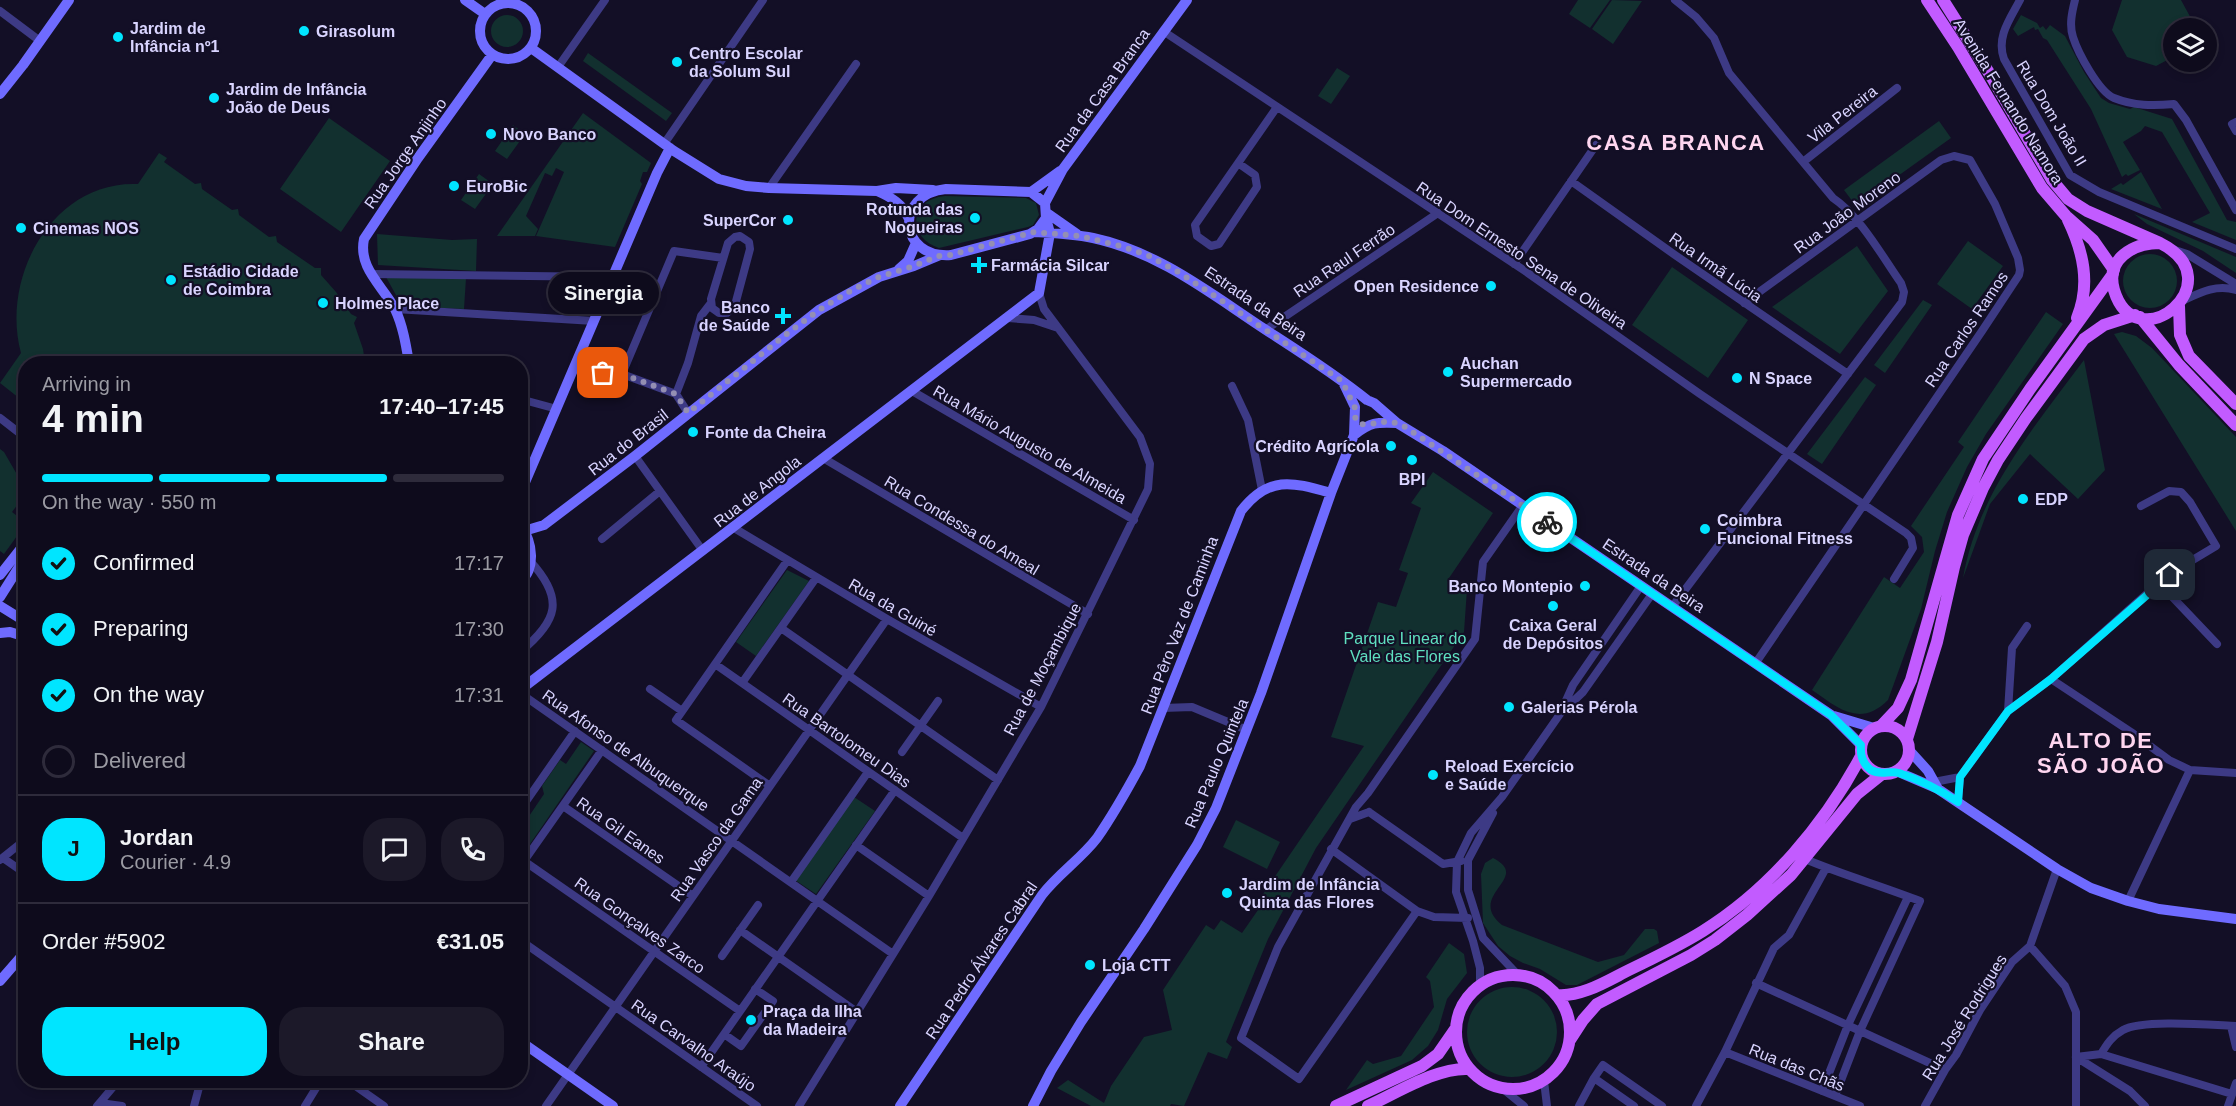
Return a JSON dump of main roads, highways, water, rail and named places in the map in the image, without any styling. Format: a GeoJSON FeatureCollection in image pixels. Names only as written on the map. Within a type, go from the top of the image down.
{"type":"FeatureCollection","features":[{"type":"Feature","properties":{"kind":"main road","name":"Avenida Fernando Namora"},"geometry":{"type":"LineString","coordinates":[[1927,0],[2043,188],[2066,216],[2086,232],[2104,254],[2114,272]]}},
{"type":"Feature","properties":{"kind":"main road","name":"Avenida Fernando Namora"},"geometry":{"type":"LineString","coordinates":[[1943,0],[2052,180],[2068,199],[2087,211],[2165,245]]}},
{"type":"Feature","properties":{"kind":"main road"},"geometry":{"type":"LineString","coordinates":[[2066,216],[2083,255],[2085,285],[2080,310],[2069,335]]}},
{"type":"Feature","properties":{"kind":"main road"},"geometry":{"type":"LineString","coordinates":[[1557,995],[1569,996],[1594,987],[1660,955],[1723,917],[1770,877],[1802,842],[1846,785],[1868,732],[1878,727],[1898,708],[1911,680],[1946,553],[1958,515],[1974,478],[1994,441],[2126,252],[2136,246],[2165,245],[2179,255],[2186,265],[2189,277],[2188,289],[2181,303],[2180,335],[2186,350],[2236,404]]}},
{"type":"Feature","properties":{"kind":"main road"},"geometry":{"type":"LineString","coordinates":[[2114,272],[2113,286],[2124,308],[2137,316],[2179,365],[2236,425]]}},
{"type":"Feature","properties":{"kind":"main road"},"geometry":{"type":"LineString","coordinates":[[1570,1040],[1568,1016],[1557,995],[1539,981],[1518,975],[1498,977],[1480,986],[1463,1004],[1456,1028],[1461,1057],[1469,1069],[1490,1085],[1503,1089],[1524,1089],[1544,1080],[1561,1064],[1570,1040],[1583,1020],[1598,1004],[1657,974],[1715,940],[1791,875],[1857,794],[1882,774],[1896,771],[1905,763],[1963,535],[1993,469],[2026,418],[2084,339],[2104,325],[2137,316],[2161,317],[2181,303]]}},
{"type":"Feature","properties":{"kind":"main road","name":"Estrada da Beira"},"geometry":{"type":"LineString","coordinates":[[1878,727],[1896,728],[1908,745]]}},
{"type":"Feature","properties":{"kind":"main road","name":"Estrada da Beira"},"geometry":{"type":"LineString","coordinates":[[1861,750],[1869,768],[1882,774]]}},
{"type":"Feature","properties":{"kind":"main road"},"geometry":{"type":"LineString","coordinates":[[1336,1106],[1422,1066],[1438,1054],[1456,1028]]}},
{"type":"Feature","properties":{"kind":"main road"},"geometry":{"type":"LineString","coordinates":[[1368,1106],[1443,1072],[1469,1069]]}},
{"type":"Feature","properties":{"kind":"place","name":"Girasolum"},"geometry":{"type":"Point","coordinates":[304,31]}},
{"type":"Feature","properties":{"kind":"place","name":"Jardim de Infância nº1"},"geometry":{"type":"Point","coordinates":[118,37]}},
{"type":"Feature","properties":{"kind":"place","name":"Centro Escolar da Solum Sul"},"geometry":{"type":"Point","coordinates":[677,62]}},
{"type":"Feature","properties":{"kind":"place","name":"Jardim de Infância João de Deus"},"geometry":{"type":"Point","coordinates":[214,98]}},
{"type":"Feature","properties":{"kind":"place","name":"Novo Banco"},"geometry":{"type":"Point","coordinates":[491,134]}},
{"type":"Feature","properties":{"kind":"place","name":"EuroBic"},"geometry":{"type":"Point","coordinates":[454,186]}},
{"type":"Feature","properties":{"kind":"place","name":"Rotunda das Nogueiras"},"geometry":{"type":"Point","coordinates":[975,218]}},
{"type":"Feature","properties":{"kind":"place","name":"SuperCor"},"geometry":{"type":"Point","coordinates":[788,220]}},
{"type":"Feature","properties":{"kind":"place","name":"Cinemas NOS"},"geometry":{"type":"Point","coordinates":[21,228]}},
{"type":"Feature","properties":{"kind":"place","name":"Farmácia Silcar"},"geometry":{"type":"Point","coordinates":[979,265]}},
{"type":"Feature","properties":{"kind":"place","name":"Estádio Cidade de Coimbra"},"geometry":{"type":"Point","coordinates":[171,280]}},
{"type":"Feature","properties":{"kind":"place","name":"Open Residence"},"geometry":{"type":"Point","coordinates":[1491,286]}},
{"type":"Feature","properties":{"kind":"place","name":"Holmes Place"},"geometry":{"type":"Point","coordinates":[323,303]}},
{"type":"Feature","properties":{"kind":"place","name":"Banco de Saúde"},"geometry":{"type":"Point","coordinates":[783,316]}},
{"type":"Feature","properties":{"kind":"place","name":"Auchan Supermercado"},"geometry":{"type":"Point","coordinates":[1448,372]}},
{"type":"Feature","properties":{"kind":"place","name":"Sinergia"},"geometry":{"type":"Point","coordinates":[603,373]}},
{"type":"Feature","properties":{"kind":"place","name":"N Space"},"geometry":{"type":"Point","coordinates":[1737,378]}},
{"type":"Feature","properties":{"kind":"place","name":"Fonte da Cheira"},"geometry":{"type":"Point","coordinates":[693,432]}},
{"type":"Feature","properties":{"kind":"place","name":"Crédito Agrícola"},"geometry":{"type":"Point","coordinates":[1391,446]}},
{"type":"Feature","properties":{"kind":"place","name":"BPI"},"geometry":{"type":"Point","coordinates":[1412,460]}},
{"type":"Feature","properties":{"kind":"place","name":"EDP"},"geometry":{"type":"Point","coordinates":[2023,499]}},
{"type":"Feature","properties":{"kind":"place","name":"Coimbra Funcional Fitness"},"geometry":{"type":"Point","coordinates":[1705,529]}},
{"type":"Feature","properties":{"kind":"place","name":"Banco Montepio"},"geometry":{"type":"Point","coordinates":[1585,586]}},
{"type":"Feature","properties":{"kind":"place","name":"Caixa Geral de Depósitos"},"geometry":{"type":"Point","coordinates":[1553,606]}},
{"type":"Feature","properties":{"kind":"place","name":"Galerias Pérola"},"geometry":{"type":"Point","coordinates":[1509,707]}},
{"type":"Feature","properties":{"kind":"place","name":"Reload Exercício e Saúde"},"geometry":{"type":"Point","coordinates":[1433,775]}},
{"type":"Feature","properties":{"kind":"place","name":"Jardim de Infância Quinta das Flores"},"geometry":{"type":"Point","coordinates":[1227,893]}},
{"type":"Feature","properties":{"kind":"place","name":"Loja CTT"},"geometry":{"type":"Point","coordinates":[1090,965]}},
{"type":"Feature","properties":{"kind":"place","name":"Praça da Ilha da Madeira"},"geometry":{"type":"Point","coordinates":[751,1020]}},
{"type":"Feature","properties":{"kind":"district","name":"CASA BRANCA"},"geometry":{"type":"Point","coordinates":[1676,142]}},
{"type":"Feature","properties":{"kind":"district","name":"ALTO DE SÃO JOÃO"},"geometry":{"type":"Point","coordinates":[2101,752]}},
{"type":"Feature","properties":{"kind":"park label","name":"Parque Linear do Vale das Flores"},"geometry":{"type":"Point","coordinates":[1405,647]}}]}
